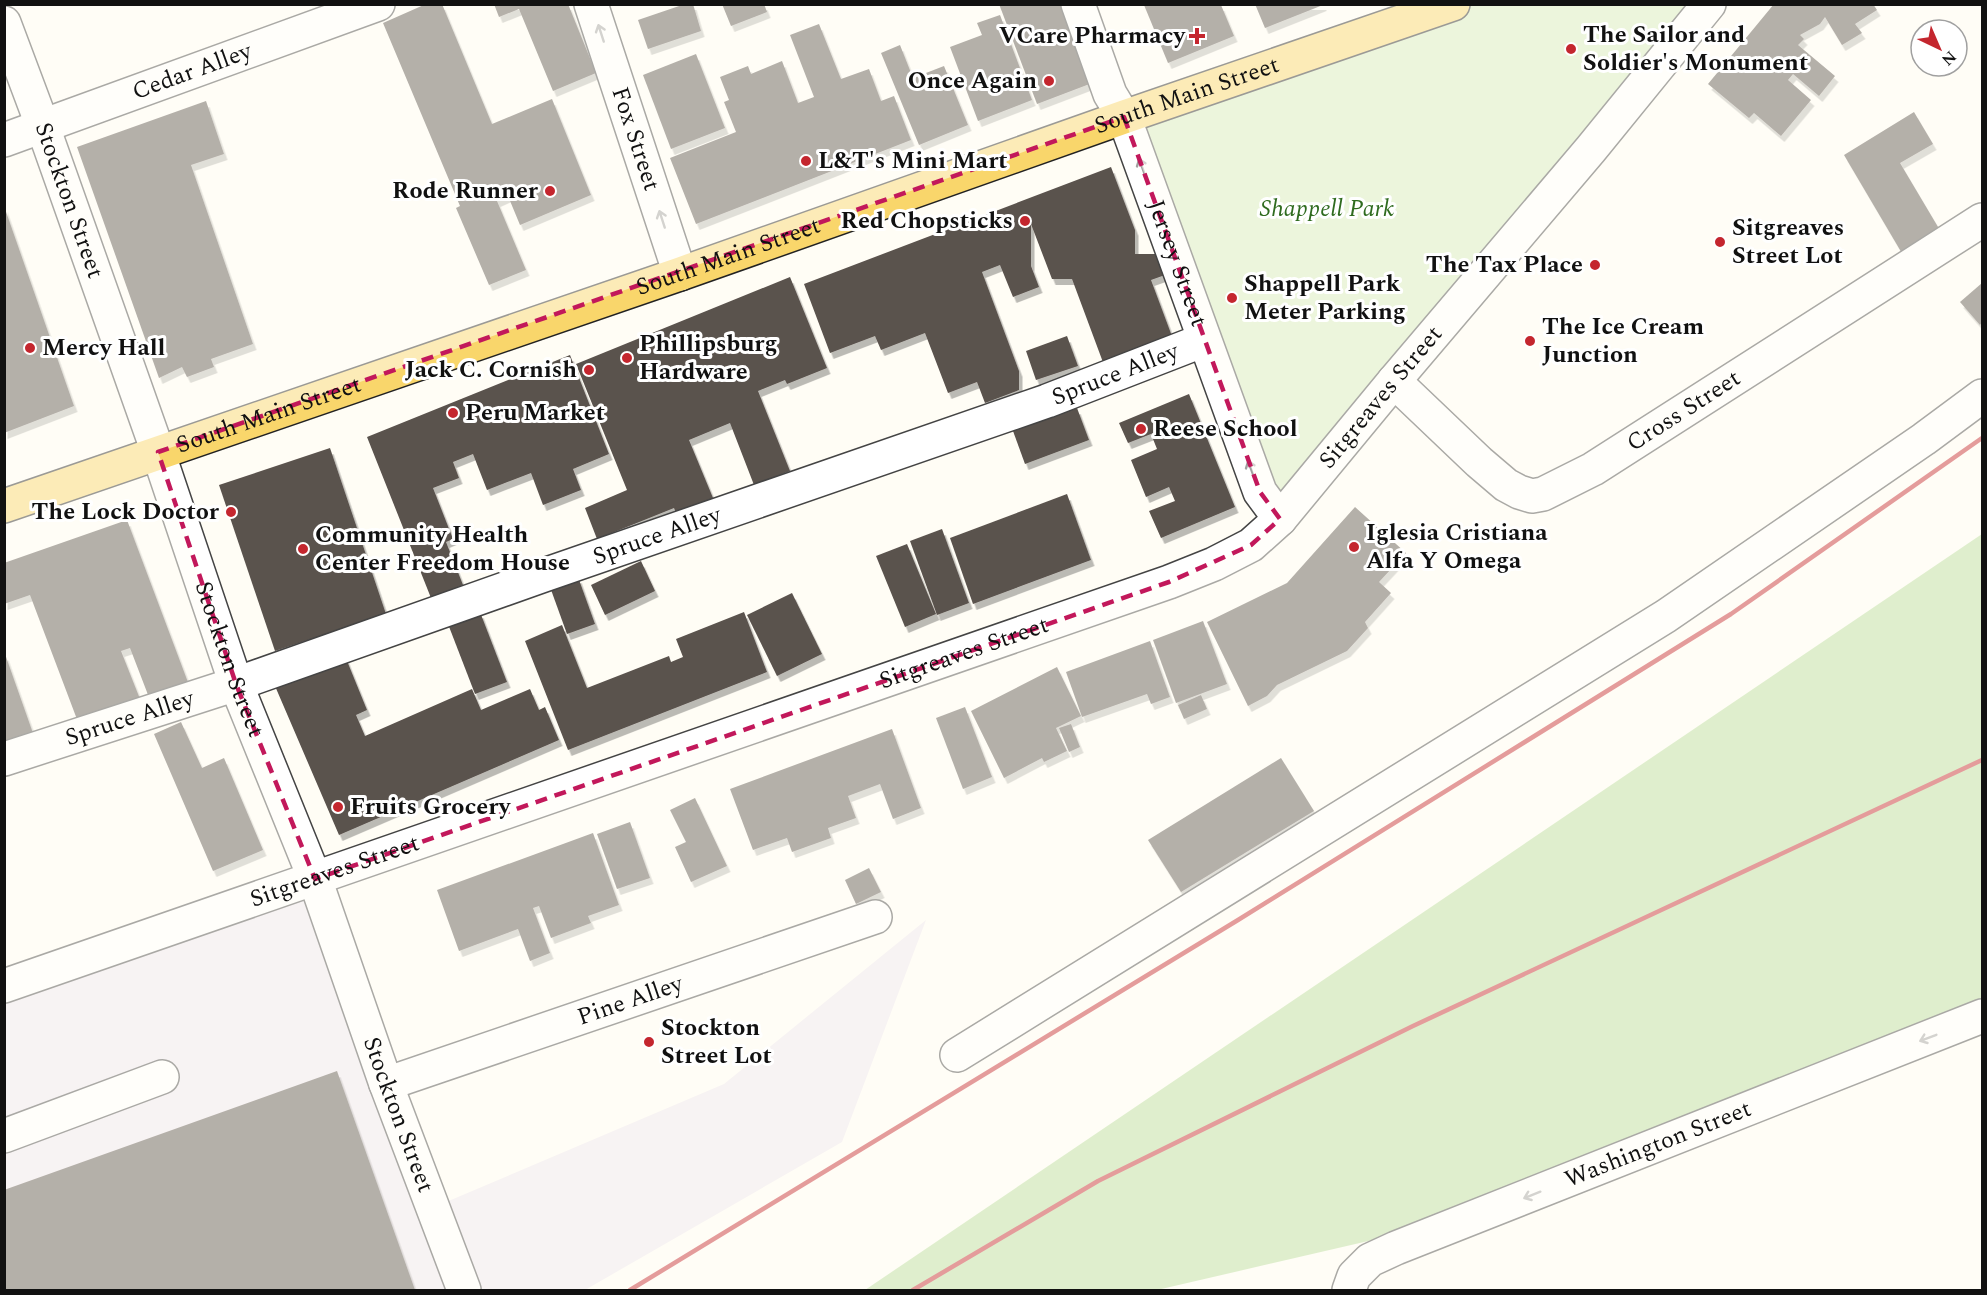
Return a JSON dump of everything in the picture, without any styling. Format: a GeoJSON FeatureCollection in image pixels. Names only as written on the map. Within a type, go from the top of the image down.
{"type":"FeatureCollection","features":[{"type":"Feature","properties":{"kind":"main road","name":"South Main Street"},"geometry":{"type":"LineString","coordinates":[[4,506],[680,274],[1124,117],[1453,4]]}},
{"type":"Feature","properties":{"kind":"street","name":"Cedar Alley"},"geometry":{"type":"LineString","coordinates":[[4,140],[378,4]]}},
{"type":"Feature","properties":{"kind":"street","name":"Fox Street"},"geometry":{"type":"LineString","coordinates":[[591,4],[680,274]]}},
{"type":"Feature","properties":{"kind":"street","name":"Jersey Street"},"geometry":{"type":"LineString","coordinates":[[1078,4],[1110,94],[1124,117],[1260,492],[1280,519]]}},
{"type":"Feature","properties":{"kind":"street","name":"Sitgreaves Street"},"geometry":{"type":"LineString","coordinates":[[4,986],[1168,582],[1214,564],[1251,545],[1280,519],[1591,149],[1709,4]]}},
{"type":"Feature","properties":{"kind":"street","name":"Stockton Street"},"geometry":{"type":"LineString","coordinates":[[4,23],[158,452],[236,684],[315,879],[386,1084],[464,1290]]}},
{"type":"Feature","properties":{"kind":"street","name":"Cross Street"},"geometry":{"type":"LineString","coordinates":[[1394,381],[1506,485],[1532,496],[1543,494],[1593,469],[1983,220]]}},
{"type":"Feature","properties":{"kind":"street","name":"Spruce Alley"},"geometry":{"type":"LineString","coordinates":[[4,759],[236,684],[1047,401],[1204,340]]}},
{"type":"Feature","properties":{"kind":"street"},"geometry":{"type":"LineString","coordinates":[[957,1055],[1666,615],[1924,439],[1983,396]]}},
{"type":"Feature","properties":{"kind":"street","name":"Pine Alley"},"geometry":{"type":"LineString","coordinates":[[386,1084],[875,917]]}},
{"type":"Feature","properties":{"kind":"street","name":"Washington Street"},"geometry":{"type":"LineString","coordinates":[[1349,1290],[1354,1276],[1370,1260],[1396,1248],[1983,1016]]}},
{"type":"Feature","properties":{"kind":"street"},"geometry":{"type":"LineString","coordinates":[[4,1136],[162,1077]]}},
{"type":"Feature","properties":{"kind":"highlighted area"},"geometry":{"type":"Polygon","coordinates":[[[1124,117],[1260,492],[1280,519],[1251,545],[1169,582],[315,879],[236,684],[158,452],[1124,117]]]}},
{"type":"Feature","properties":{"kind":"shaded area"},"geometry":{"type":"Polygon","coordinates":[[[309,864],[432,1208],[724,1084],[926,920],[842,1142],[585,1290],[5,1290],[4,972],[309,864]]]}},
{"type":"Feature","properties":{"kind":"green space","name":"Shappell Park"},"geometry":{"type":"Polygon","coordinates":[[[1437,5],[1688,5],[1280,519],[1124,117],[1437,5]]]}},
{"type":"Feature","properties":{"kind":"green space"},"geometry":{"type":"Polygon","coordinates":[[[1982,534],[1982,1006],[1403,1233],[1157,1290],[865,1290],[1982,534]]]}},
{"type":"Feature","properties":{"kind":"building"},"geometry":{"type":"Polygon","coordinates":[[[426,4],[442,4],[492,124],[552,99],[591,195],[520,225],[508,196],[497,201],[526,270],[489,285],[456,208],[460,206],[383,23],[426,4]]]}},
{"type":"Feature","properties":{"kind":"building"},"geometry":{"type":"Polygon","coordinates":[[[494,4],[568,4],[596,73],[553,91],[519,9],[499,17],[494,4]]]}},
{"type":"Feature","properties":{"kind":"building"},"geometry":{"type":"Polygon","coordinates":[[[685,4],[693,4],[701,31],[648,49],[638,20],[685,4]]]}},
{"type":"Feature","properties":{"kind":"building"},"geometry":{"type":"Polygon","coordinates":[[[722,4],[764,4],[767,12],[731,26],[722,4]]]}},
{"type":"Feature","properties":{"kind":"building"},"geometry":{"type":"Polygon","coordinates":[[[999,4],[1072,4],[1100,80],[1037,104],[999,4]]]}},
{"type":"Feature","properties":{"kind":"building"},"geometry":{"type":"Polygon","coordinates":[[[1255,4],[1323,4],[1323,5],[1265,28],[1255,4]]]}},
{"type":"Feature","properties":{"kind":"building"},"geometry":{"type":"Polygon","coordinates":[[[1774,4],[1873,4],[1877,10],[1855,24],[1862,33],[1842,45],[1825,17],[1820,24],[1800,35],[1804,39],[1798,45],[1835,76],[1819,96],[1793,74],[1788,80],[1811,100],[1781,136],[1754,113],[1749,118],[1708,84],[1774,4]]]}},
{"type":"Feature","properties":{"kind":"building"},"geometry":{"type":"Polygon","coordinates":[[[1144,5],[1221,5],[1234,36],[1168,63],[1144,5]]]}},
{"type":"Feature","properties":{"kind":"building"},"geometry":{"type":"Polygon","coordinates":[[[1000,15],[1032,100],[978,121],[950,47],[982,35],[977,23],[1000,15]]]}},
{"type":"Feature","properties":{"kind":"building"},"geometry":{"type":"Polygon","coordinates":[[[819,24],[841,79],[869,69],[881,101],[894,96],[911,140],[696,224],[670,158],[736,132],[724,102],[729,100],[720,77],[748,66],[751,74],[782,61],[798,103],[814,97],[790,35],[819,24]]]}},
{"type":"Feature","properties":{"kind":"building"},"geometry":{"type":"Polygon","coordinates":[[[900,45],[913,78],[944,66],[968,125],[919,145],[881,53],[900,45]]]}},
{"type":"Feature","properties":{"kind":"building"},"geometry":{"type":"Polygon","coordinates":[[[696,54],[725,128],[671,149],[643,75],[696,54]]]}},
{"type":"Feature","properties":{"kind":"building"},"geometry":{"type":"Polygon","coordinates":[[[206,101],[224,154],[191,165],[253,344],[211,359],[214,367],[187,377],[182,367],[159,378],[77,147],[206,101]]]}},
{"type":"Feature","properties":{"kind":"building"},"geometry":{"type":"Polygon","coordinates":[[[1914,112],[1933,144],[1900,163],[1941,232],[1903,255],[1844,155],[1914,112]]]}},
{"type":"Feature","properties":{"kind":"building"},"geometry":{"type":"Polygon","coordinates":[[[1111,167],[1135,230],[1135,254],[1158,254],[1165,275],[1151,280],[1173,339],[1104,365],[1072,279],[1052,279],[1031,224],[1031,266],[1039,287],[1013,297],[1000,265],[982,272],[1019,371],[1019,390],[985,403],[977,382],[948,393],[925,333],[881,350],[875,336],[830,353],[804,284],[1111,167]]]}},
{"type":"Feature","properties":{"kind":"building","name":"Mercy Hall"},"geometry":{"type":"Polygon","coordinates":[[[4,206],[74,406],[4,433],[4,206]]]}},
{"type":"Feature","properties":{"kind":"building"},"geometry":{"type":"Polygon","coordinates":[[[790,277],[827,368],[787,384],[785,380],[758,391],[790,471],[754,485],[730,423],[689,440],[713,498],[676,513],[674,508],[597,539],[585,508],[627,490],[576,364],[790,277]]]}},
{"type":"Feature","properties":{"kind":"building"},"geometry":{"type":"Polygon","coordinates":[[[1982,283],[1982,322],[1980,325],[1960,302],[1982,283]]]}},
{"type":"Feature","properties":{"kind":"building"},"geometry":{"type":"Polygon","coordinates":[[[1067,336],[1078,366],[1036,380],[1026,351],[1067,336]]]}},
{"type":"Feature","properties":{"kind":"building"},"geometry":{"type":"Polygon","coordinates":[[[570,355],[609,454],[573,469],[581,490],[543,505],[531,473],[487,490],[473,454],[453,462],[459,478],[433,488],[453,539],[446,542],[463,585],[431,598],[367,437],[570,355]]]}},
{"type":"Feature","properties":{"kind":"building"},"geometry":{"type":"Polygon","coordinates":[[[1189,394],[1235,507],[1161,538],[1149,511],[1175,501],[1169,487],[1146,497],[1131,460],[1157,449],[1151,434],[1128,443],[1119,423],[1189,394]]]}},
{"type":"Feature","properties":{"kind":"building"},"geometry":{"type":"Polygon","coordinates":[[[1077,408],[1089,440],[1025,464],[1013,431],[1077,408]]]}},
{"type":"Feature","properties":{"kind":"building","name":"Community Health Center Freedom House"},"geometry":{"type":"Polygon","coordinates":[[[330,448],[386,614],[275,651],[219,485],[330,448]]]}},
{"type":"Feature","properties":{"kind":"building"},"geometry":{"type":"Polygon","coordinates":[[[1067,494],[1091,560],[973,604],[950,538],[1067,494]]]}},
{"type":"Feature","properties":{"kind":"building"},"geometry":{"type":"Polygon","coordinates":[[[1355,507],[1406,553],[1379,582],[1391,593],[1365,622],[1368,628],[1347,651],[1277,685],[1267,696],[1248,706],[1207,622],[1287,583],[1355,507]]]}},
{"type":"Feature","properties":{"kind":"building"},"geometry":{"type":"Polygon","coordinates":[[[127,520],[189,685],[150,700],[130,648],[121,651],[140,699],[78,722],[30,595],[4,604],[4,563],[127,520]]]}},
{"type":"Feature","properties":{"kind":"building"},"geometry":{"type":"Polygon","coordinates":[[[942,529],[969,603],[937,615],[910,541],[942,529]]]}},
{"type":"Feature","properties":{"kind":"building"},"geometry":{"type":"Polygon","coordinates":[[[907,544],[936,614],[905,627],[876,556],[907,544]]]}},
{"type":"Feature","properties":{"kind":"building"},"geometry":{"type":"Polygon","coordinates":[[[641,561],[655,591],[605,615],[591,585],[641,561]]]}},
{"type":"Feature","properties":{"kind":"building"},"geometry":{"type":"Polygon","coordinates":[[[578,577],[595,624],[567,634],[550,587],[578,577]]]}},
{"type":"Feature","properties":{"kind":"building"},"geometry":{"type":"Polygon","coordinates":[[[792,593],[822,654],[777,676],[747,615],[792,593]]]}},
{"type":"Feature","properties":{"kind":"building"},"geometry":{"type":"Polygon","coordinates":[[[480,612],[507,682],[475,694],[448,624],[480,612]]]}},
{"type":"Feature","properties":{"kind":"building"},"geometry":{"type":"Polygon","coordinates":[[[744,612],[767,672],[568,750],[525,641],[562,625],[587,688],[669,656],[671,662],[683,657],[676,639],[744,612]]]}},
{"type":"Feature","properties":{"kind":"building"},"geometry":{"type":"Polygon","coordinates":[[[1203,621],[1227,684],[1176,703],[1153,640],[1203,621]]]}},
{"type":"Feature","properties":{"kind":"building"},"geometry":{"type":"Polygon","coordinates":[[[1150,641],[1170,697],[1151,704],[1147,694],[1082,717],[1066,672],[1150,641]]]}},
{"type":"Feature","properties":{"kind":"building"},"geometry":{"type":"Polygon","coordinates":[[[4,655],[34,736],[4,746],[4,655]]]}},
{"type":"Feature","properties":{"kind":"building"},"geometry":{"type":"Polygon","coordinates":[[[345,656],[367,710],[356,715],[365,736],[472,689],[481,710],[530,689],[539,710],[545,707],[559,740],[339,835],[275,686],[345,656]]]}},
{"type":"Feature","properties":{"kind":"building"},"geometry":{"type":"Polygon","coordinates":[[[1057,667],[1081,716],[1056,728],[1067,751],[1044,762],[1042,758],[1004,778],[971,711],[1057,667]]]}},
{"type":"Feature","properties":{"kind":"building"},"geometry":{"type":"Polygon","coordinates":[[[1201,695],[1207,709],[1184,719],[1178,705],[1201,695]]]}},
{"type":"Feature","properties":{"kind":"building"},"geometry":{"type":"Polygon","coordinates":[[[965,707],[992,777],[963,789],[936,718],[965,707]]]}},
{"type":"Feature","properties":{"kind":"building"},"geometry":{"type":"Polygon","coordinates":[[[181,722],[202,768],[224,758],[263,850],[213,871],[154,734],[181,722]]]}},
{"type":"Feature","properties":{"kind":"building"},"geometry":{"type":"Polygon","coordinates":[[[1071,724],[1080,747],[1069,752],[1059,728],[1071,724]]]}},
{"type":"Feature","properties":{"kind":"building"},"geometry":{"type":"Polygon","coordinates":[[[892,729],[921,808],[893,819],[880,784],[848,796],[856,818],[828,828],[831,838],[792,852],[787,838],[753,850],[730,789],[892,729]]]}},
{"type":"Feature","properties":{"kind":"building"},"geometry":{"type":"Polygon","coordinates":[[[1281,758],[1314,811],[1181,892],[1148,840],[1281,758]]]}},
{"type":"Feature","properties":{"kind":"building"},"geometry":{"type":"Polygon","coordinates":[[[695,798],[727,866],[691,882],[675,847],[686,842],[670,810],[695,798]]]}},
{"type":"Feature","properties":{"kind":"building"},"geometry":{"type":"Polygon","coordinates":[[[630,822],[650,878],[617,889],[597,834],[630,822]]]}},
{"type":"Feature","properties":{"kind":"building"},"geometry":{"type":"Polygon","coordinates":[[[593,833],[619,905],[588,916],[591,923],[551,938],[539,906],[533,908],[550,953],[530,961],[518,929],[459,951],[437,890],[593,833]]]}},
{"type":"Feature","properties":{"kind":"building"},"geometry":{"type":"Polygon","coordinates":[[[869,868],[881,892],[856,904],[845,880],[869,868]]]}},
{"type":"Feature","properties":{"kind":"building"},"geometry":{"type":"Polygon","coordinates":[[[337,1071],[415,1290],[4,1290],[4,1190],[337,1071]]]}},
{"type":"Feature","properties":{"kind":"railway"},"geometry":{"type":"LineString","coordinates":[[630,1290],[1238,920],[1731,614],[1982,438]]}},
{"type":"Feature","properties":{"kind":"railway"},"geometry":{"type":"LineString","coordinates":[[913,1290],[1098,1181],[1413,1026],[1982,760]]}},
{"type":"Feature","properties":{"kind":"place","name":"VCare Pharmacy"},"geometry":{"type":"Point","coordinates":[1197,36]}},
{"type":"Feature","properties":{"kind":"place","name":"The Sailor and Soldier's Monument"},"geometry":{"type":"Point","coordinates":[1571,49]}},
{"type":"Feature","properties":{"kind":"place","name":"Once Again"},"geometry":{"type":"Point","coordinates":[1049,81]}},
{"type":"Feature","properties":{"kind":"place","name":"L&T's Mini Mart"},"geometry":{"type":"Point","coordinates":[806,161]}},
{"type":"Feature","properties":{"kind":"place","name":"Rode Runner"},"geometry":{"type":"Point","coordinates":[550,191]}},
{"type":"Feature","properties":{"kind":"place","name":"Red Chopsticks"},"geometry":{"type":"Point","coordinates":[1025,221]}},
{"type":"Feature","properties":{"kind":"place","name":"Sitgreaves Street Lot"},"geometry":{"type":"Point","coordinates":[1720,242]}},
{"type":"Feature","properties":{"kind":"place","name":"The Tax Place"},"geometry":{"type":"Point","coordinates":[1595,265]}},
{"type":"Feature","properties":{"kind":"place","name":"Shappell Park Meter Parking"},"geometry":{"type":"Point","coordinates":[1232,298]}},
{"type":"Feature","properties":{"kind":"place","name":"The Ice Cream Junction"},"geometry":{"type":"Point","coordinates":[1530,341]}},
{"type":"Feature","properties":{"kind":"place","name":"Mercy Hall"},"geometry":{"type":"Point","coordinates":[30,348]}},
{"type":"Feature","properties":{"kind":"place","name":"Phillipsburg Hardware"},"geometry":{"type":"Point","coordinates":[627,358]}},
{"type":"Feature","properties":{"kind":"place","name":"Jack C. Cornish"},"geometry":{"type":"Point","coordinates":[589,370]}},
{"type":"Feature","properties":{"kind":"place","name":"Peru Market"},"geometry":{"type":"Point","coordinates":[453,413]}},
{"type":"Feature","properties":{"kind":"place","name":"Reese School"},"geometry":{"type":"Point","coordinates":[1141,429]}},
{"type":"Feature","properties":{"kind":"place","name":"The Lock Doctor"},"geometry":{"type":"Point","coordinates":[231,512]}},
{"type":"Feature","properties":{"kind":"place","name":"Iglesia Cristiana Alfa Y Omega"},"geometry":{"type":"Point","coordinates":[1354,547]}},
{"type":"Feature","properties":{"kind":"place","name":"Community Health Center Freedom House"},"geometry":{"type":"Point","coordinates":[303,549]}},
{"type":"Feature","properties":{"kind":"place","name":"Fruits Grocery"},"geometry":{"type":"Point","coordinates":[338,807]}},
{"type":"Feature","properties":{"kind":"place","name":"Stockton Street Lot"},"geometry":{"type":"Point","coordinates":[649,1042]}}]}
